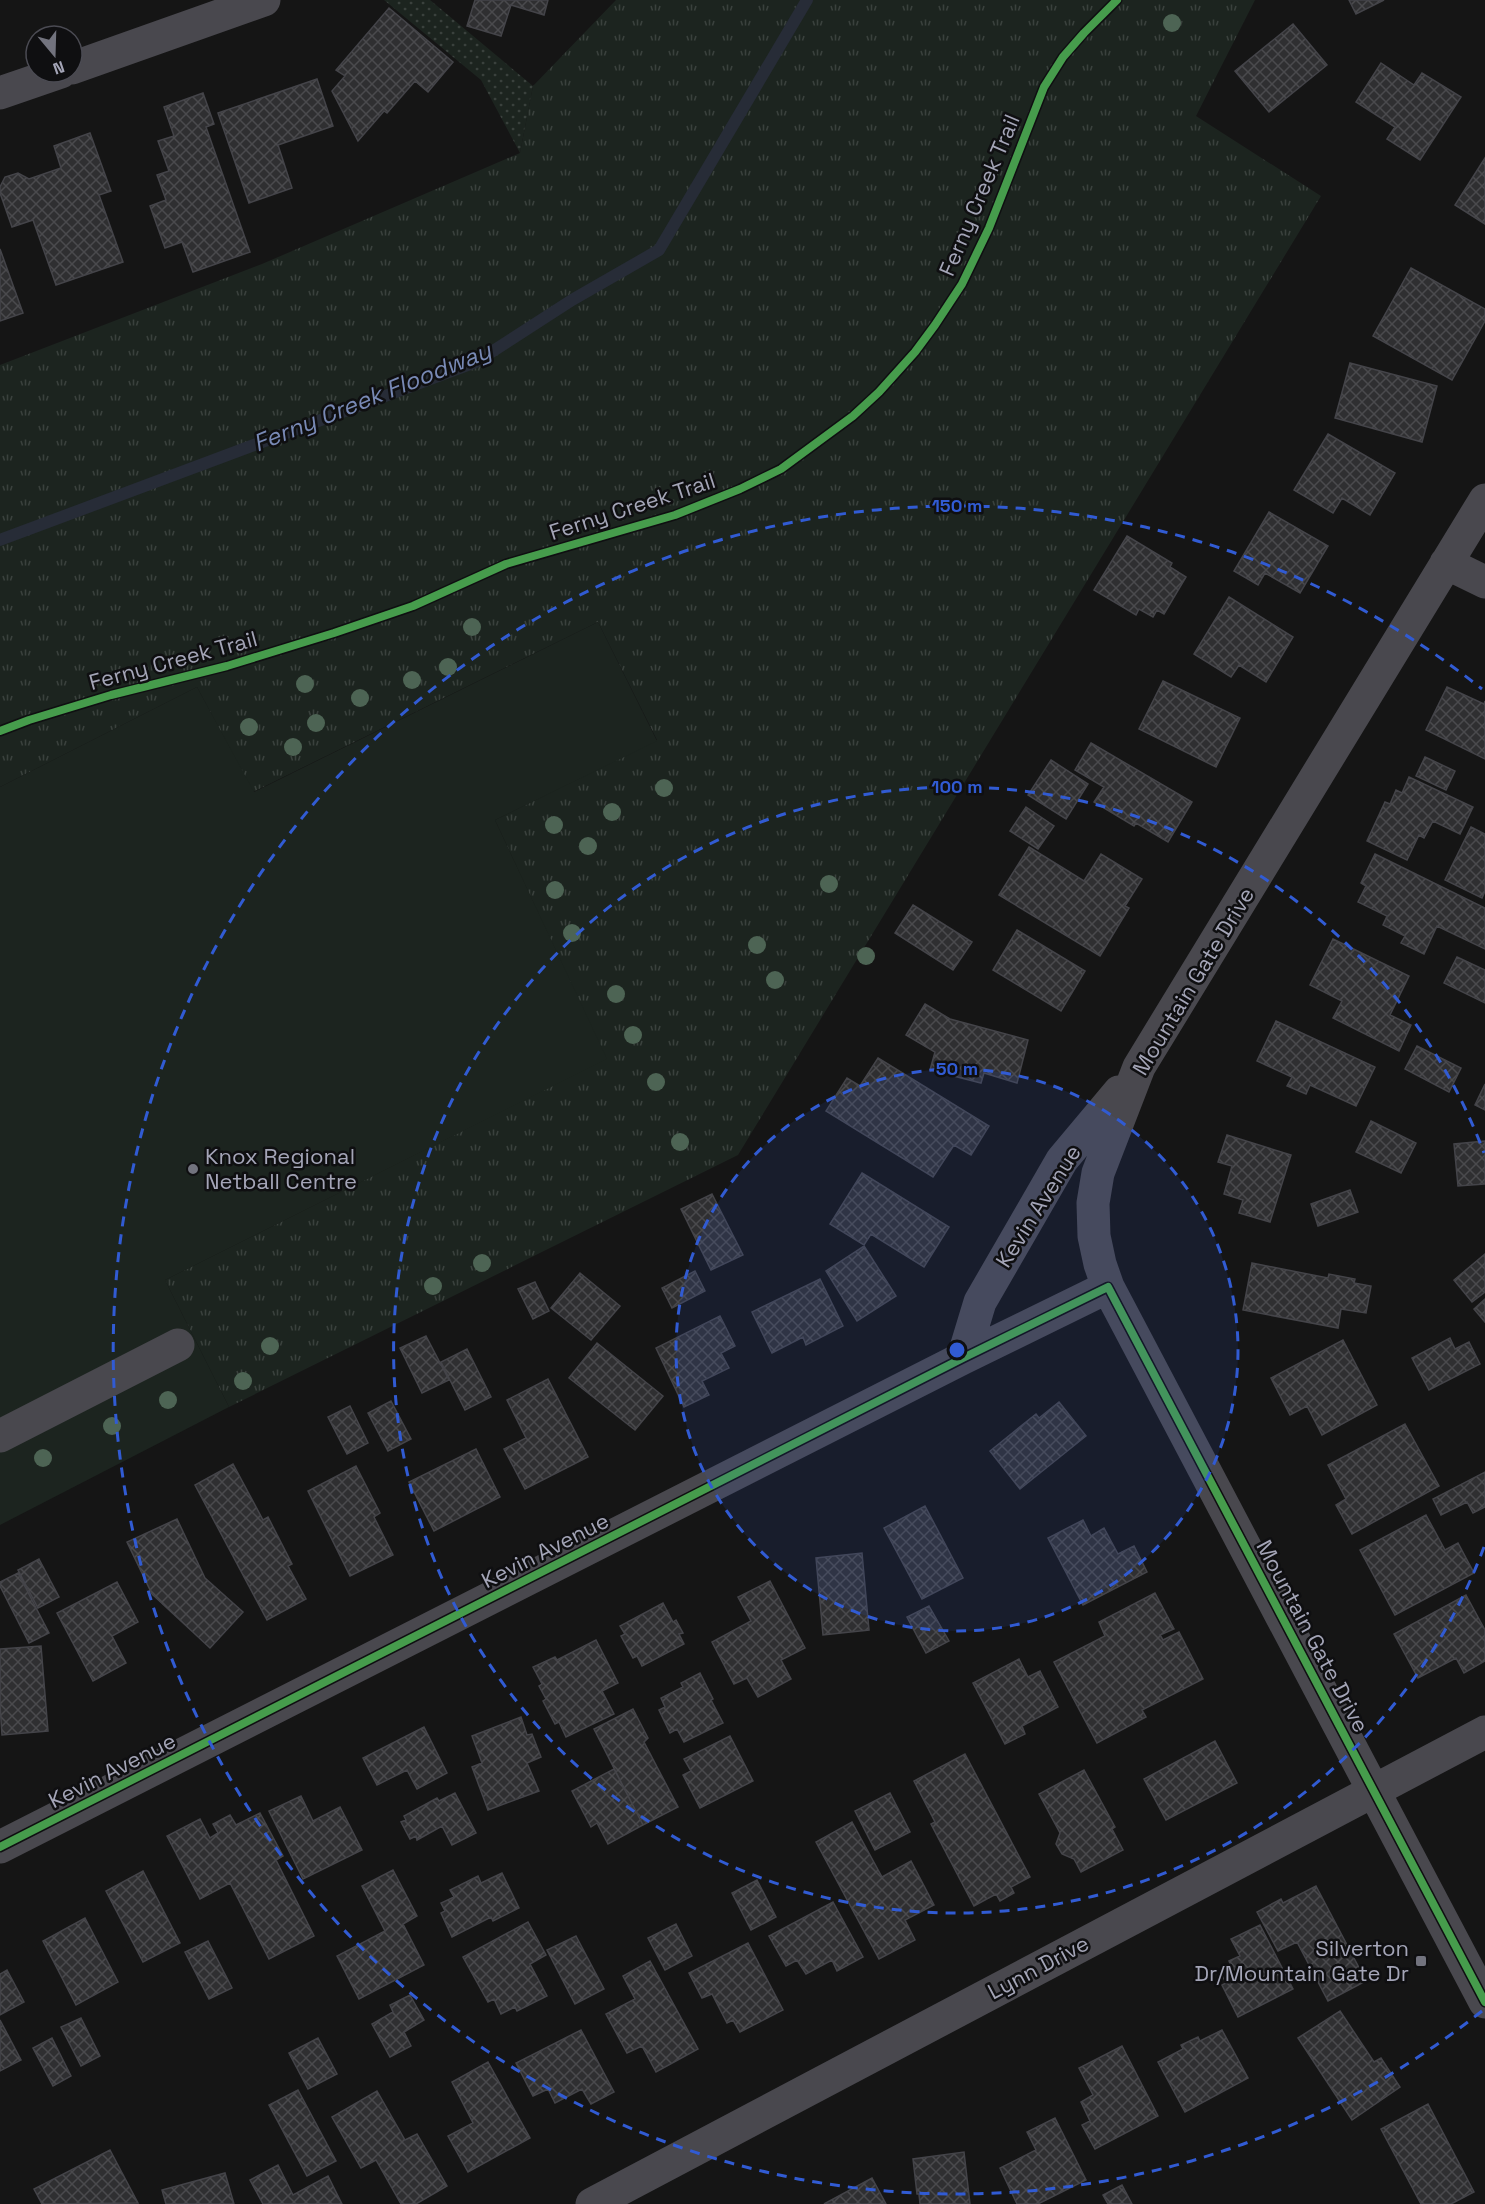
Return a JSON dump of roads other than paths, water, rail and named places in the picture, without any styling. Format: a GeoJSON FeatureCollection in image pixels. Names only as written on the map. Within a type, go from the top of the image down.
{"type":"FeatureCollection","features":[{"type":"Feature","properties":{"kind":"street"},"geometry":{"type":"LineString","coordinates":[[84,64],[264,0]]}},
{"type":"Feature","properties":{"kind":"street"},"geometry":{"type":"LineString","coordinates":[[0,93],[26,84]]}},
{"type":"Feature","properties":{"kind":"street","name":"Mountain Gate Drive"},"geometry":{"type":"LineString","coordinates":[[1485,500],[1139,1067],[1098,1173],[1094,1203],[1094,1236],[1108,1287],[1485,2002]]}},
{"type":"Feature","properties":{"kind":"street"},"geometry":{"type":"LineString","coordinates":[[1446,564],[1485,582]]}},
{"type":"Feature","properties":{"kind":"street","name":"Kevin Avenue"},"geometry":{"type":"LineString","coordinates":[[963,1358],[980,1302],[1062,1160],[1139,1067]]}},
{"type":"Feature","properties":{"kind":"street","name":"Kevin Avenue"},"geometry":{"type":"LineString","coordinates":[[0,1847],[963,1358],[1108,1287]]}},
{"type":"Feature","properties":{"kind":"street"},"geometry":{"type":"LineString","coordinates":[[0,1436],[178,1345]]}},
{"type":"Feature","properties":{"kind":"street","name":"Lynn Drive"},"geometry":{"type":"LineString","coordinates":[[592,2204],[1485,1732]]}},
{"type":"Feature","properties":{"kind":"waterway","name":"Ferny Creek Floodway"},"geometry":{"type":"LineString","coordinates":[[0,540],[476,362],[572,300],[659,250],[807,0]]}},
{"type":"Feature","properties":{"kind":"place","name":"Knox Regional Netball Centre"},"geometry":{"type":"Point","coordinates":[193,1169]}},
{"type":"Feature","properties":{"kind":"place","name":"Silverton Dr/Mountain Gate Dr"},"geometry":{"type":"Point","coordinates":[1421,1961]}}]}
